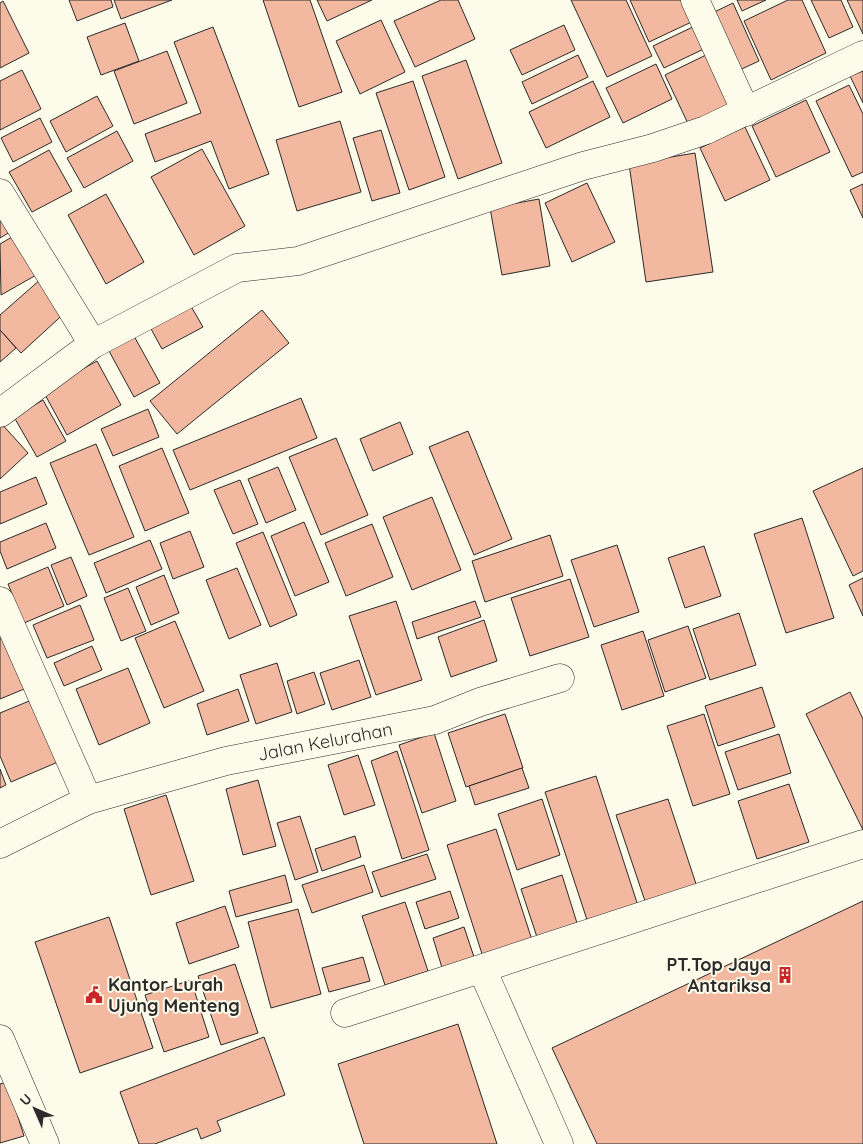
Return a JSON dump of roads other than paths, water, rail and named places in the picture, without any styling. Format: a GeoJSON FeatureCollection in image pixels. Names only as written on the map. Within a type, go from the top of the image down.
{"type":"FeatureCollection","features":[{"type":"Feature","properties":{"kind":"street"},"geometry":{"type":"LineString","coordinates":[[695,0],[746,112]]}},
{"type":"Feature","properties":{"kind":"street"},"geometry":{"type":"LineString","coordinates":[[0,413],[93,344],[237,268],[298,260],[583,166],[654,148],[706,130],[863,55]]}},
{"type":"Feature","properties":{"kind":"street"},"geometry":{"type":"LineString","coordinates":[[0,193],[93,344]]}},
{"type":"Feature","properties":{"kind":"street"},"geometry":{"type":"LineString","coordinates":[[0,601],[88,800]]}},
{"type":"Feature","properties":{"kind":"street","name":"Jalan Kelurahan"},"geometry":{"type":"LineString","coordinates":[[0,844],[88,800],[226,761],[435,720],[480,702],[560,678]]}},
{"type":"Feature","properties":{"kind":"street"},"geometry":{"type":"LineString","coordinates":[[345,1013],[863,844]]}},
{"type":"Feature","properties":{"kind":"street"},"geometry":{"type":"LineString","coordinates":[[482,969],[558,1144]]}},
{"type":"Feature","properties":{"kind":"street"},"geometry":{"type":"LineString","coordinates":[[0,1040],[46,1144]]}},
{"type":"Feature","properties":{"kind":"place","name":"PT.Top Jaya Antariksa"},"geometry":{"type":"Point","coordinates":[785,975]}},
{"type":"Feature","properties":{"kind":"place","name":"Kantor Lurah Ujung Menteng"},"geometry":{"type":"Point","coordinates":[94,995]}}]}
